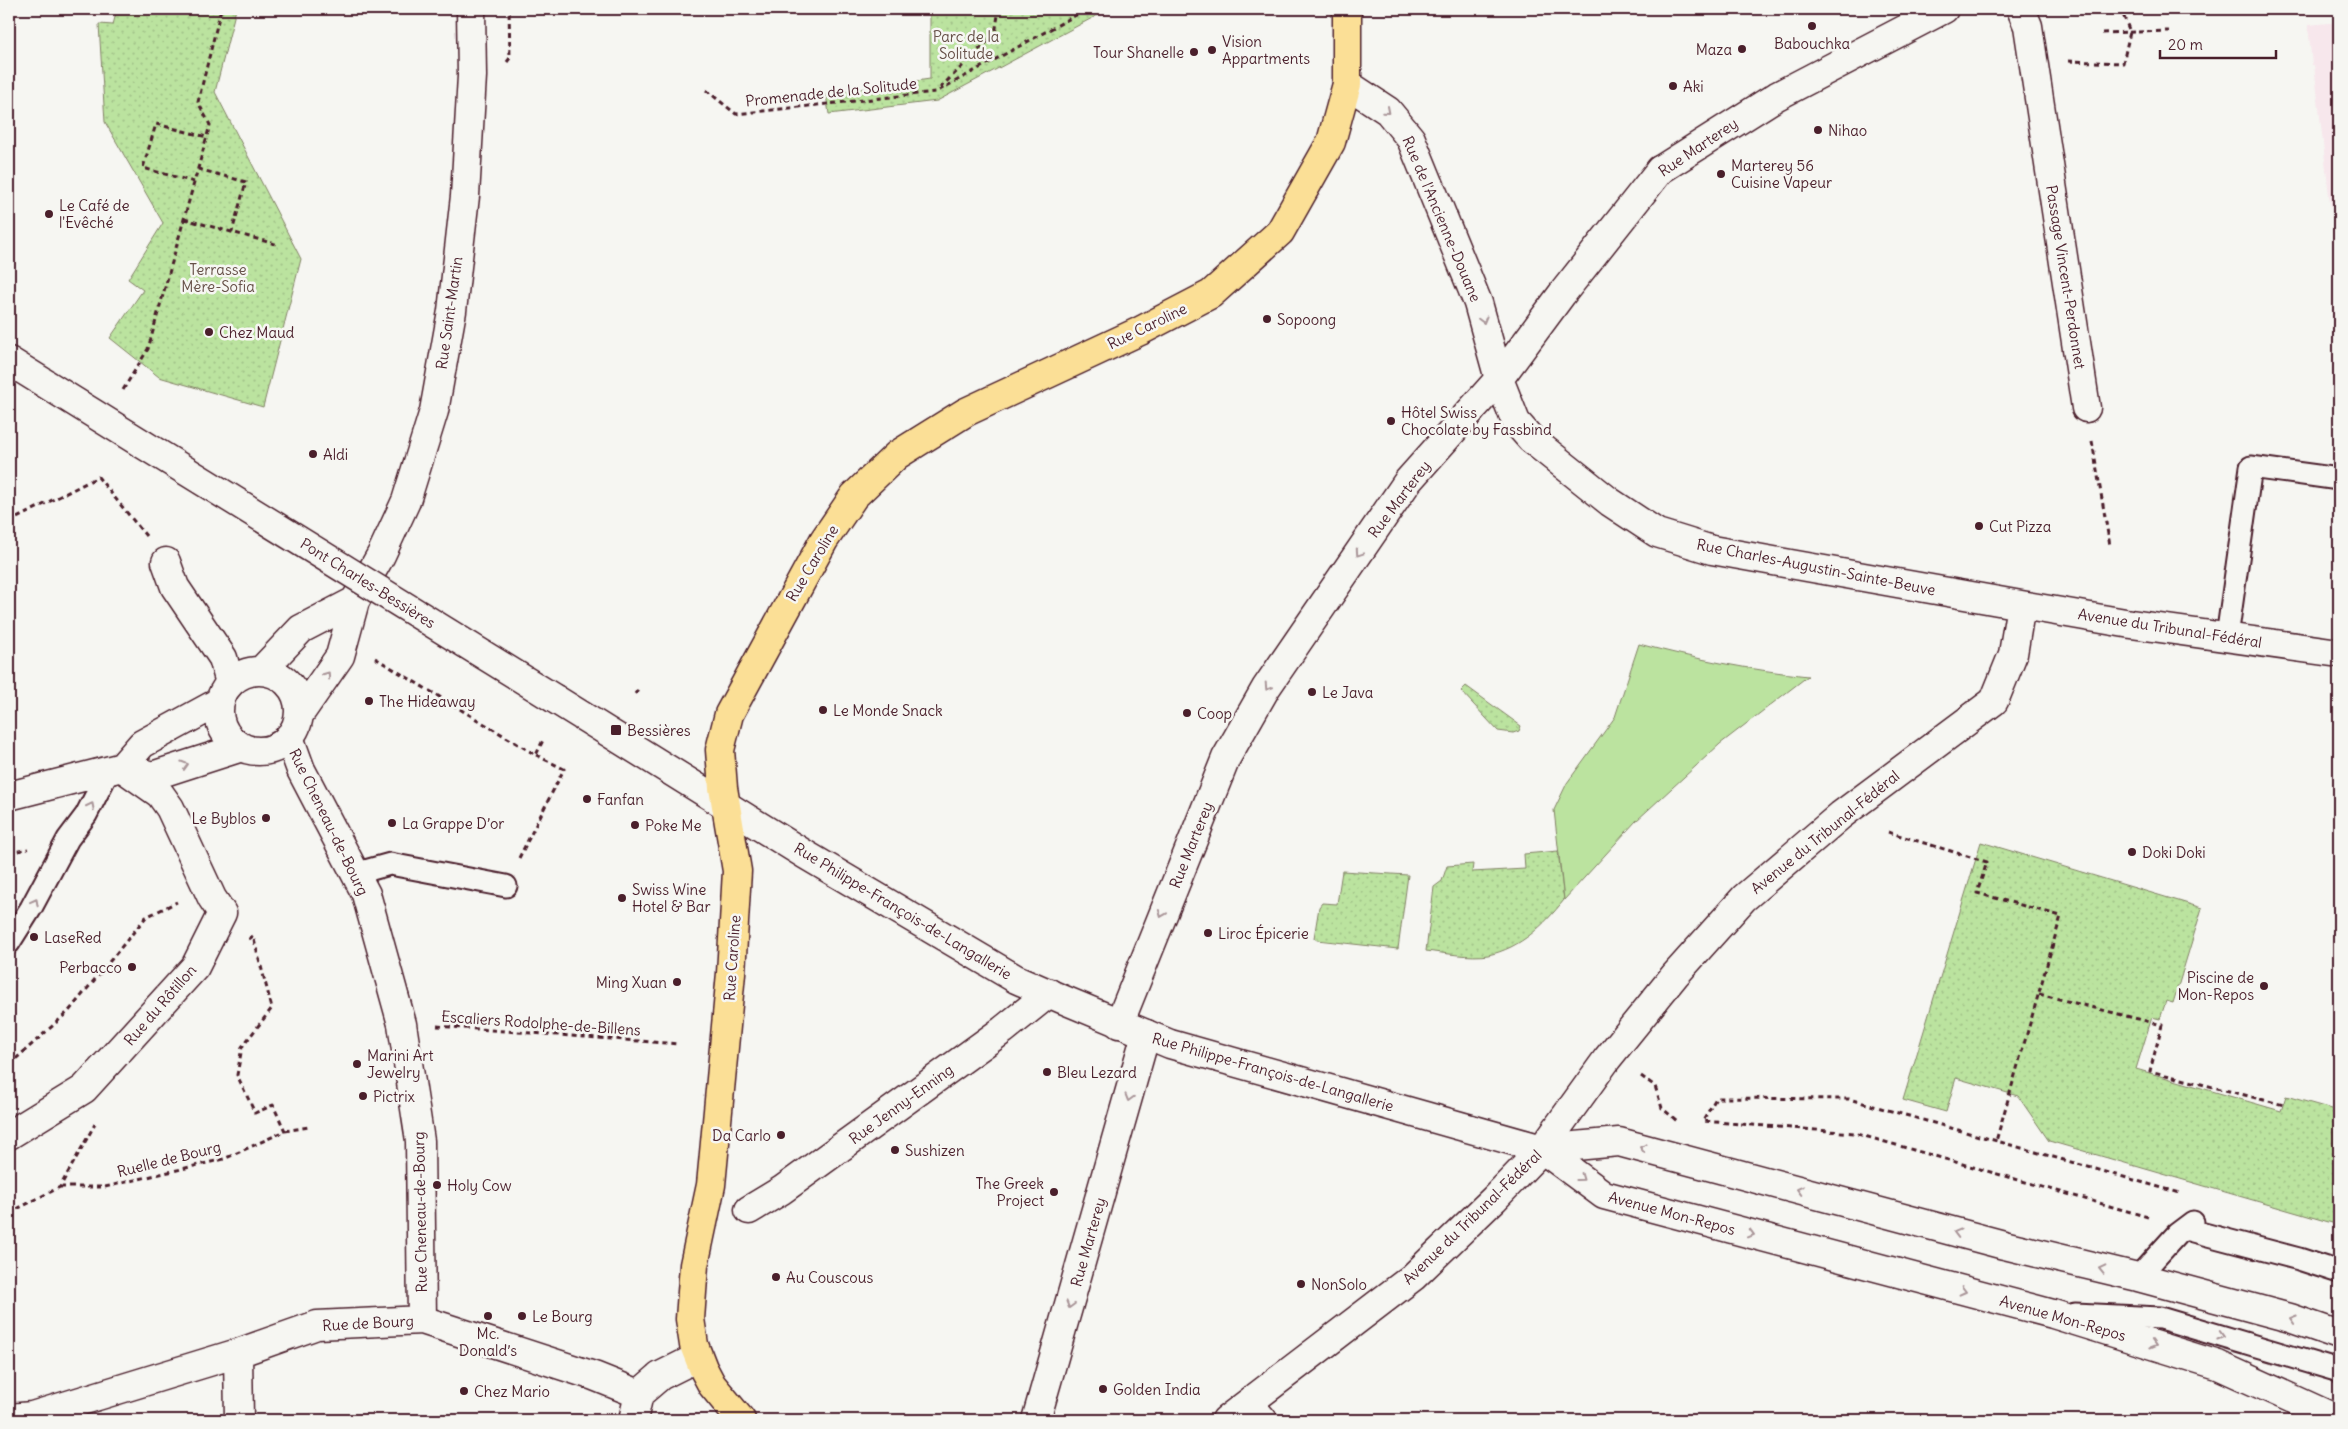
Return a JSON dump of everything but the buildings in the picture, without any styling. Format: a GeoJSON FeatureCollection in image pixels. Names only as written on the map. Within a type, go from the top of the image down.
{"type":"FeatureCollection","features":[{"type":"Feature","properties":{"kind":"main road","name":"Rue Caroline"},"geometry":{"type":"LineString","coordinates":[[741,1420],[712,1384],[698,1357],[690,1319],[694,1274],[711,1185],[725,1047],[737,871],[720,750],[729,714],[824,540],[854,496],[898,456],[966,412],[1140,331],[1211,294],[1280,232],[1330,142],[1346,84],[1348,9]]}},
{"type":"Feature","properties":{"kind":"street","name":"Rue Saint-Martin"},"geometry":{"type":"LineString","coordinates":[[242,747],[255,751],[267,751],[280,745],[340,656],[355,602],[382,555],[406,501],[434,411],[452,311],[465,196],[472,76],[471,9]]}},
{"type":"Feature","properties":{"kind":"street","name":"Rue Marterey"},"geometry":{"type":"LineString","coordinates":[[1119,1024],[1226,758],[1266,688],[1408,481],[1500,380],[1562,294],[1660,170],[1777,96],[1944,9]]}},
{"type":"Feature","properties":{"kind":"street","name":"Passage Vincent-Perdonnet"},"geometry":{"type":"LineString","coordinates":[[2021,9],[2028,26],[2086,408]]}},
{"type":"Feature","properties":{"kind":"street","name":"Rue de l'Ancienne-Douane"},"geometry":{"type":"LineString","coordinates":[[1346,84],[1388,111],[1411,138],[1478,302],[1500,380]]}},
{"type":"Feature","properties":{"kind":"street","name":"Pont Charles-Bessières"},"geometry":{"type":"LineString","coordinates":[[9,361],[727,806]]}},
{"type":"Feature","properties":{"kind":"street","name":"Rue Charles-Augustin-Sainte-Beuve"},"geometry":{"type":"LineString","coordinates":[[1500,380],[1516,422],[1531,439],[1610,502],[1657,533],[1712,550],[2021,605]]}},
{"type":"Feature","properties":{"kind":"street"},"geometry":{"type":"LineString","coordinates":[[166,562],[175,587],[223,658],[225,692],[219,716],[223,729],[231,740],[242,747]]}},
{"type":"Feature","properties":{"kind":"street"},"geometry":{"type":"LineString","coordinates":[[262,670],[301,629],[355,602]]}},
{"type":"Feature","properties":{"kind":"street","name":"Avenue du Tribunal-Fédéral"},"geometry":{"type":"LineString","coordinates":[[1226,1420],[1256,1412],[1413,1277],[1494,1199],[1542,1149],[1607,1060],[1675,975],[1744,898],[1841,816],[1994,701],[2013,654],[2021,605],[2339,653]]}},
{"type":"Feature","properties":{"kind":"street"},"geometry":{"type":"LineString","coordinates":[[116,768],[142,744],[225,692],[250,671],[262,670],[285,680],[293,690],[298,702],[294,726]]}},
{"type":"Feature","properties":{"kind":"street","name":"Rue Cheneau-de-Bourg"},"geometry":{"type":"LineString","coordinates":[[294,726],[301,770],[366,894],[402,1024],[420,1141],[422,1320]]}},
{"type":"Feature","properties":{"kind":"street"},"geometry":{"type":"LineString","coordinates":[[9,796],[116,768],[152,776],[242,747]]}},
{"type":"Feature","properties":{"kind":"street","name":"Rue du Rôtillon"},"geometry":{"type":"LineString","coordinates":[[9,1135],[84,1089],[195,968],[222,913],[170,808],[160,794],[116,768]]}},
{"type":"Feature","properties":{"kind":"street","name":"Rue Philippe-François-de-Langallerie"},"geometry":{"type":"LineString","coordinates":[[727,806],[787,841],[806,856],[1016,979],[1119,1024],[1170,1044],[1542,1149]]}},
{"type":"Feature","properties":{"kind":"street","name":"Rue Jenny-Enning"},"geometry":{"type":"LineString","coordinates":[[750,1210],[782,1190],[1003,1030],[1049,993]]}},
{"type":"Feature","properties":{"kind":"street","name":"Rue Marterey"},"geometry":{"type":"LineString","coordinates":[[1036,1420],[1146,1034]]}},
{"type":"Feature","properties":{"kind":"street"},"geometry":{"type":"LineString","coordinates":[[1542,1149],[1619,1142],[2004,1245],[2138,1277],[2290,1318],[2339,1335]]}},
{"type":"Feature","properties":{"kind":"street","name":"Avenue Mon-Repos"},"geometry":{"type":"LineString","coordinates":[[1542,1149],[1604,1195],[2053,1314],[2218,1365],[2339,1420]]}},
{"type":"Feature","properties":{"kind":"street","name":"Rue de Bourg"},"geometry":{"type":"LineString","coordinates":[[9,1418],[32,1416],[238,1353],[317,1325],[422,1320],[594,1376],[639,1394]]}},
{"type":"Feature","properties":{"kind":"street"},"geometry":{"type":"LineString","coordinates":[[238,1353],[239,1420]]}},
{"type":"Feature","properties":{"kind":"street"},"geometry":{"type":"LineString","coordinates":[[633,1420],[639,1394],[660,1376],[698,1357]]}},
{"type":"Feature","properties":{"kind":"lane"},"geometry":{"type":"LineString","coordinates":[[2227,637],[2252,467],[2339,479]]}},
{"type":"Feature","properties":{"kind":"lane"},"geometry":{"type":"LineString","coordinates":[[9,943],[31,908],[68,839],[116,768]]}},
{"type":"Feature","properties":{"kind":"lane"},"geometry":{"type":"LineString","coordinates":[[354,874],[390,864],[506,886]]}},
{"type":"Feature","properties":{"kind":"lane"},"geometry":{"type":"LineString","coordinates":[[2138,1277],[2189,1225],[2339,1272]]}},
{"type":"Feature","properties":{"kind":"lane"},"geometry":{"type":"LineString","coordinates":[[2053,1314],[2160,1318],[2339,1371]]}},
{"type":"Feature","properties":{"kind":"path"},"geometry":{"type":"LineString","coordinates":[[123,390],[148,349],[210,125],[198,102],[221,10],[212,9]]}},
{"type":"Feature","properties":{"kind":"path","name":"Promenade de la Solitude"},"geometry":{"type":"LineString","coordinates":[[936,92],[994,34],[1000,9]]}},
{"type":"Feature","properties":{"kind":"path","name":"Promenade de la Solitude"},"geometry":{"type":"LineString","coordinates":[[706,90],[736,114],[936,92],[1087,9]]}},
{"type":"Feature","properties":{"kind":"path"},"geometry":{"type":"LineString","coordinates":[[2034,72],[2054,61],[2123,63],[2130,32],[2124,17],[2124,9]]}},
{"type":"Feature","properties":{"kind":"path"},"geometry":{"type":"LineString","coordinates":[[2102,33],[2169,31]]}},
{"type":"Feature","properties":{"kind":"path"},"geometry":{"type":"LineString","coordinates":[[194,182],[143,168],[156,124],[206,137]]}},
{"type":"Feature","properties":{"kind":"path"},"geometry":{"type":"LineString","coordinates":[[198,169],[246,182],[232,232]]}},
{"type":"Feature","properties":{"kind":"path"},"geometry":{"type":"LineString","coordinates":[[184,219],[279,245]]}},
{"type":"Feature","properties":{"kind":"path"},"geometry":{"type":"LineString","coordinates":[[2086,408],[2110,546]]}},
{"type":"Feature","properties":{"kind":"path"},"geometry":{"type":"LineString","coordinates":[[9,513],[10,521],[19,518],[98,477],[136,524]]}},
{"type":"Feature","properties":{"kind":"path"},"geometry":{"type":"LineString","coordinates":[[370,655],[536,755],[564,768],[506,886]]}},
{"type":"Feature","properties":{"kind":"path"},"geometry":{"type":"LineString","coordinates":[[635,694],[638,690]]}},
{"type":"Feature","properties":{"kind":"path"},"geometry":{"type":"LineString","coordinates":[[536,755],[544,738]]}},
{"type":"Feature","properties":{"kind":"path"},"geometry":{"type":"LineString","coordinates":[[1888,832],[1987,862],[1978,893],[2061,916],[1996,1140]]}},
{"type":"Feature","properties":{"kind":"path"},"geometry":{"type":"LineString","coordinates":[[9,1065],[69,1011],[146,918],[207,886]]}},
{"type":"Feature","properties":{"kind":"path"},"geometry":{"type":"LineString","coordinates":[[253,936],[272,1008],[242,1047],[237,1074],[255,1113],[273,1105],[285,1132]]}},
{"type":"Feature","properties":{"kind":"path"},"geometry":{"type":"LineString","coordinates":[[2039,994],[2162,1025],[2150,1071],[2284,1105]]}},
{"type":"Feature","properties":{"kind":"path","name":"Escaliers Rodolphe-de-Billens"},"geometry":{"type":"LineString","coordinates":[[402,1024],[680,1044]]}},
{"type":"Feature","properties":{"kind":"path"},"geometry":{"type":"LineString","coordinates":[[1641,1076],[1655,1086],[1662,1108],[1680,1123]]}},
{"type":"Feature","properties":{"kind":"path"},"geometry":{"type":"LineString","coordinates":[[60,1186],[100,1115],[84,1089]]}},
{"type":"Feature","properties":{"kind":"path"},"geometry":{"type":"LineString","coordinates":[[2148,1217],[1854,1133],[1703,1121],[1716,1098],[1849,1099],[2187,1195]]}},
{"type":"Feature","properties":{"kind":"path","name":"Ruelle de Bourg"},"geometry":{"type":"LineString","coordinates":[[9,1213],[60,1186],[105,1187],[224,1159],[285,1132],[309,1127]]}},
{"type":"Feature","properties":{"kind":"shaded area"},"geometry":{"type":"Polygon","coordinates":[[[2339,22],[2339,309],[2338,273],[2308,25],[2339,22]]]}},
{"type":"Feature","properties":{"kind":"shaded area"},"geometry":{"type":"Polygon","coordinates":[[[2339,309],[2339,333],[2336,310],[2339,309]]]}},
{"type":"Feature","properties":{"kind":"green space","name":"Terrasse Mère-Sofia"},"geometry":{"type":"Polygon","coordinates":[[[117,9],[236,9],[215,92],[301,259],[263,407],[159,377],[110,338],[143,290],[128,279],[163,223],[105,122],[99,24],[113,25],[117,9]]]}},
{"type":"Feature","properties":{"kind":"green space","name":"Parc de la Solitude"},"geometry":{"type":"Polygon","coordinates":[[[930,9],[1109,9],[937,101],[829,114],[826,94],[930,79],[930,9]]]}},
{"type":"Feature","properties":{"kind":"green space"},"geometry":{"type":"Polygon","coordinates":[[[1639,644],[1765,671],[1808,676],[1720,744],[1636,821],[1564,900],[1554,810],[1567,783],[1615,717],[1639,644]]]}},
{"type":"Feature","properties":{"kind":"green space"},"geometry":{"type":"Polygon","coordinates":[[[1466,686],[1521,726],[1519,731],[1513,733],[1498,731],[1461,691],[1466,686]]]}},
{"type":"Feature","properties":{"kind":"green space"},"geometry":{"type":"Polygon","coordinates":[[[1981,842],[2202,908],[2173,1003],[2166,1001],[2160,1019],[2152,1017],[2136,1069],[2281,1111],[2286,1096],[2339,1111],[2339,1225],[2049,1141],[2018,1096],[1956,1078],[1946,1112],[1903,1100],[1981,842]]]}},
{"type":"Feature","properties":{"kind":"green space"},"geometry":{"type":"Polygon","coordinates":[[[1558,851],[1564,900],[1540,927],[1531,934],[1511,947],[1488,955],[1465,956],[1426,951],[1434,887],[1442,881],[1447,866],[1473,864],[1472,872],[1525,869],[1524,854],[1558,851]]]}},
{"type":"Feature","properties":{"kind":"green space"},"geometry":{"type":"Polygon","coordinates":[[[1342,871],[1408,875],[1398,949],[1317,940],[1314,938],[1319,907],[1322,903],[1337,904],[1342,871]]]}},
{"type":"Feature","properties":{"kind":"railway"},"geometry":{"type":"LineString","coordinates":[[144,435],[559,689]]}},
{"type":"Feature","properties":{"kind":"railway"},"geometry":{"type":"LineString","coordinates":[[135,450],[549,704]]}},
{"type":"Feature","properties":{"kind":"place","name":"Babouchka"},"geometry":{"type":"Point","coordinates":[1812,26]}},
{"type":"Feature","properties":{"kind":"place","name":"Maza"},"geometry":{"type":"Point","coordinates":[1742,49]}},
{"type":"Feature","properties":{"kind":"place","name":"Vision Appartments"},"geometry":{"type":"Point","coordinates":[1212,50]}},
{"type":"Feature","properties":{"kind":"place","name":"Tour Shanelle"},"geometry":{"type":"Point","coordinates":[1194,52]}},
{"type":"Feature","properties":{"kind":"place","name":"Aki"},"geometry":{"type":"Point","coordinates":[1673,86]}},
{"type":"Feature","properties":{"kind":"place","name":"Nihao"},"geometry":{"type":"Point","coordinates":[1818,130]}},
{"type":"Feature","properties":{"kind":"place","name":"Marterey 56 Cuisine Vapeur"},"geometry":{"type":"Point","coordinates":[1721,174]}},
{"type":"Feature","properties":{"kind":"place","name":"Le Café de l'Evêché"},"geometry":{"type":"Point","coordinates":[49,214]}},
{"type":"Feature","properties":{"kind":"place","name":"Sopoong"},"geometry":{"type":"Point","coordinates":[1267,319]}},
{"type":"Feature","properties":{"kind":"place","name":"Chez Maud"},"geometry":{"type":"Point","coordinates":[209,332]}},
{"type":"Feature","properties":{"kind":"place","name":"Hôtel Swiss Chocolate by Fassbind"},"geometry":{"type":"Point","coordinates":[1391,421]}},
{"type":"Feature","properties":{"kind":"place","name":"Aldi"},"geometry":{"type":"Point","coordinates":[313,454]}},
{"type":"Feature","properties":{"kind":"place","name":"Cut Pizza"},"geometry":{"type":"Point","coordinates":[1979,526]}},
{"type":"Feature","properties":{"kind":"place","name":"Le Java"},"geometry":{"type":"Point","coordinates":[1312,692]}},
{"type":"Feature","properties":{"kind":"place","name":"The Hideaway"},"geometry":{"type":"Point","coordinates":[369,701]}},
{"type":"Feature","properties":{"kind":"place","name":"Le Monde Snack"},"geometry":{"type":"Point","coordinates":[823,710]}},
{"type":"Feature","properties":{"kind":"place","name":"Coop"},"geometry":{"type":"Point","coordinates":[1187,713]}},
{"type":"Feature","properties":{"kind":"place","name":"Bessières"},"geometry":{"type":"Point","coordinates":[616,730]}},
{"type":"Feature","properties":{"kind":"place","name":"Fanfan"},"geometry":{"type":"Point","coordinates":[587,799]}},
{"type":"Feature","properties":{"kind":"place","name":"Le Byblos"},"geometry":{"type":"Point","coordinates":[266,818]}},
{"type":"Feature","properties":{"kind":"place","name":"La Grappe D’or"},"geometry":{"type":"Point","coordinates":[392,823]}},
{"type":"Feature","properties":{"kind":"place","name":"Poke Me"},"geometry":{"type":"Point","coordinates":[635,825]}},
{"type":"Feature","properties":{"kind":"place","name":"Doki Doki"},"geometry":{"type":"Point","coordinates":[2132,852]}},
{"type":"Feature","properties":{"kind":"place","name":"Swiss Wine Hotel & Bar"},"geometry":{"type":"Point","coordinates":[622,898]}},
{"type":"Feature","properties":{"kind":"place","name":"Liroc Épicerie"},"geometry":{"type":"Point","coordinates":[1208,933]}},
{"type":"Feature","properties":{"kind":"place","name":"LaseRed"},"geometry":{"type":"Point","coordinates":[34,937]}},
{"type":"Feature","properties":{"kind":"place","name":"Perbacco"},"geometry":{"type":"Point","coordinates":[132,967]}},
{"type":"Feature","properties":{"kind":"place","name":"Ming Xuan"},"geometry":{"type":"Point","coordinates":[677,982]}},
{"type":"Feature","properties":{"kind":"place","name":"Piscine de Mon-Repos"},"geometry":{"type":"Point","coordinates":[2264,986]}},
{"type":"Feature","properties":{"kind":"place","name":"Marini Art Jewelry"},"geometry":{"type":"Point","coordinates":[357,1064]}},
{"type":"Feature","properties":{"kind":"place","name":"Bleu Lezard"},"geometry":{"type":"Point","coordinates":[1047,1072]}},
{"type":"Feature","properties":{"kind":"place","name":"Pictrix"},"geometry":{"type":"Point","coordinates":[363,1096]}},
{"type":"Feature","properties":{"kind":"place","name":"Da Carlo"},"geometry":{"type":"Point","coordinates":[781,1135]}},
{"type":"Feature","properties":{"kind":"place","name":"Sushizen"},"geometry":{"type":"Point","coordinates":[895,1150]}},
{"type":"Feature","properties":{"kind":"place","name":"Holy Cow"},"geometry":{"type":"Point","coordinates":[437,1185]}},
{"type":"Feature","properties":{"kind":"place","name":"The Greek Project"},"geometry":{"type":"Point","coordinates":[1054,1192]}},
{"type":"Feature","properties":{"kind":"place","name":"Au Couscous"},"geometry":{"type":"Point","coordinates":[776,1277]}},
{"type":"Feature","properties":{"kind":"place","name":"NonSolo"},"geometry":{"type":"Point","coordinates":[1301,1284]}},
{"type":"Feature","properties":{"kind":"place","name":"Mc. Donald’s"},"geometry":{"type":"Point","coordinates":[488,1316]}},
{"type":"Feature","properties":{"kind":"place","name":"Le Bourg"},"geometry":{"type":"Point","coordinates":[522,1316]}},
{"type":"Feature","properties":{"kind":"place","name":"Golden India"},"geometry":{"type":"Point","coordinates":[1103,1389]}},
{"type":"Feature","properties":{"kind":"place","name":"Chez Mario"},"geometry":{"type":"Point","coordinates":[464,1391]}}]}
